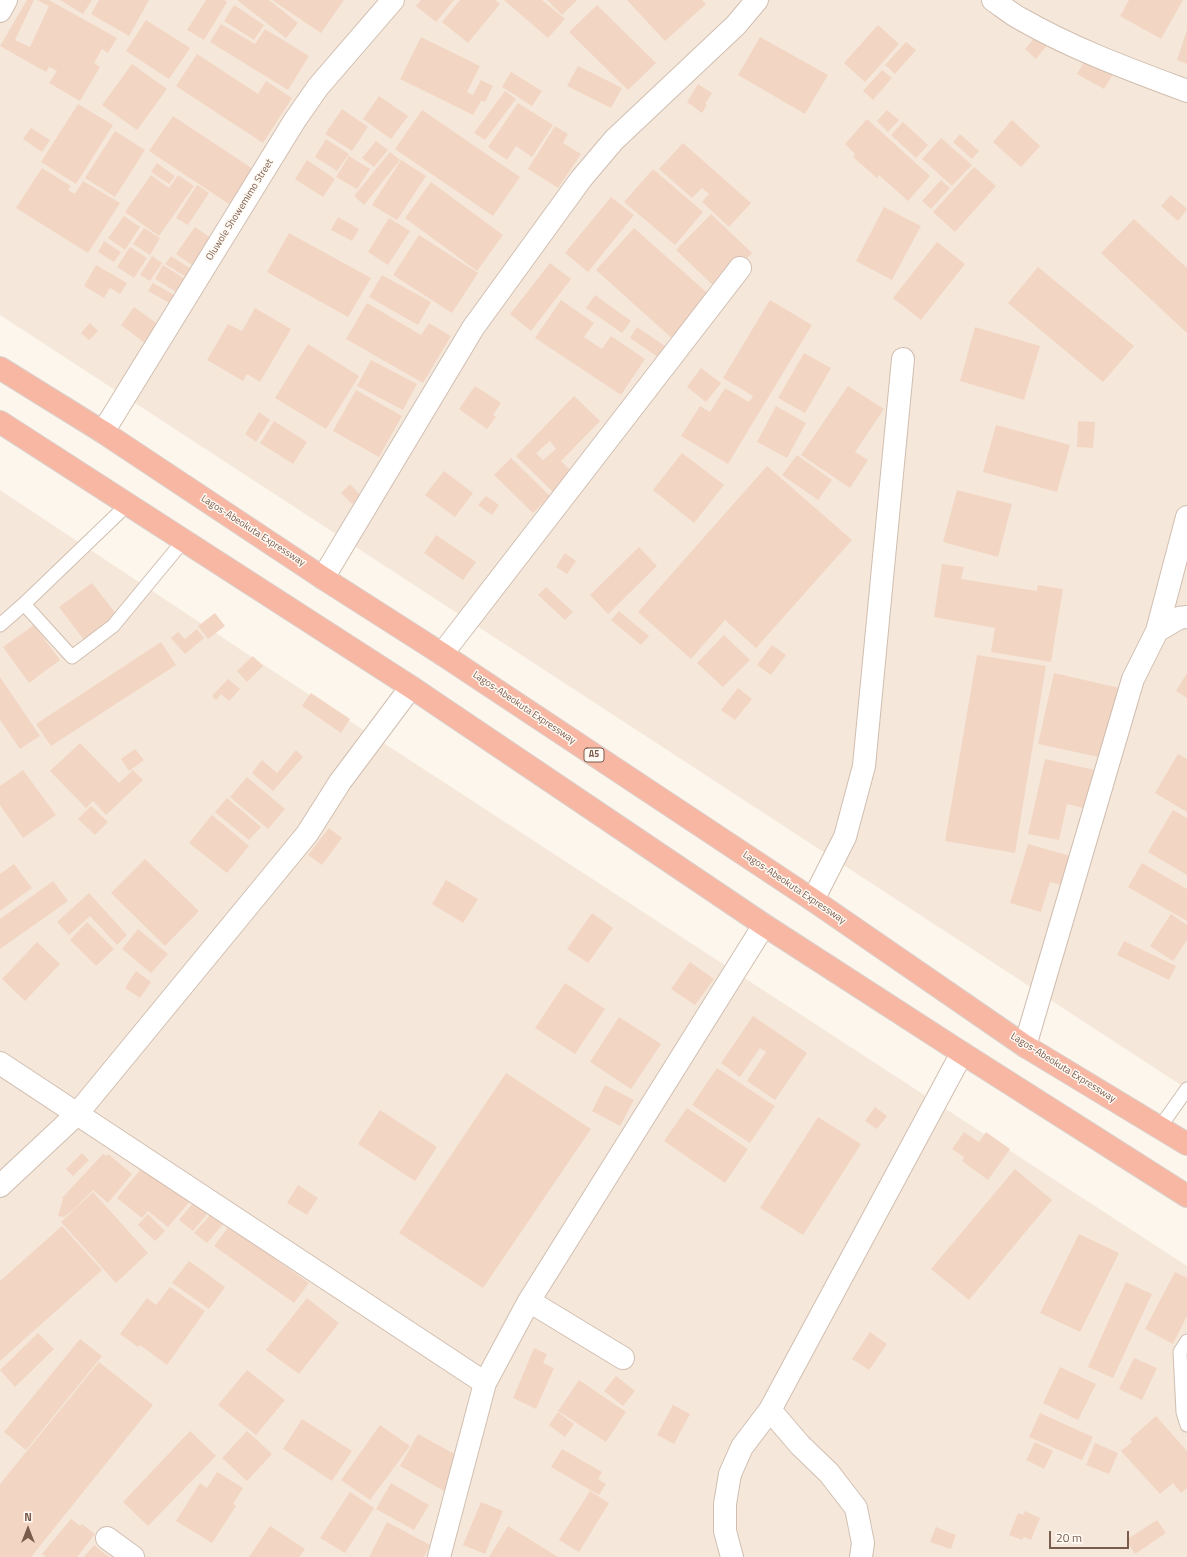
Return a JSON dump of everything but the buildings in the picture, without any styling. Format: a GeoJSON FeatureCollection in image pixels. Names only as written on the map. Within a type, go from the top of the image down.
{"type":"FeatureCollection","features":[{"type":"Feature","properties":{"kind":"highway","name":"Lagos-Abeokuta Expressway"},"geometry":{"type":"LineString","coordinates":[[0,368],[103,432],[323,578],[442,654],[813,900],[1025,1046],[1187,1144]]}},
{"type":"Feature","properties":{"kind":"highway"},"geometry":{"type":"LineString","coordinates":[[0,422],[411,687],[764,925],[1187,1196]]}},
{"type":"Feature","properties":{"kind":"street"},"geometry":{"type":"LineString","coordinates":[[0,10],[6,0]]}},
{"type":"Feature","properties":{"kind":"street","name":"Oluwole Showemimo Street"},"geometry":{"type":"LineString","coordinates":[[103,432],[295,120],[318,87],[392,0]]}},
{"type":"Feature","properties":{"kind":"street"},"geometry":{"type":"LineString","coordinates":[[323,578],[473,328],[581,179],[614,140],[736,24],[757,0]]}},
{"type":"Feature","properties":{"kind":"street"},"geometry":{"type":"LineString","coordinates":[[993,0],[1020,19],[1074,46],[1128,69],[1187,91]]}},
{"type":"Feature","properties":{"kind":"street"},"geometry":{"type":"LineString","coordinates":[[442,654],[740,268]]}},
{"type":"Feature","properties":{"kind":"street"},"geometry":{"type":"LineString","coordinates":[[813,900],[845,837],[864,766],[903,359]]}},
{"type":"Feature","properties":{"kind":"street"},"geometry":{"type":"LineString","coordinates":[[1025,1046],[1133,678],[1157,631],[1187,517]]}},
{"type":"Feature","properties":{"kind":"street"},"geometry":{"type":"LineString","coordinates":[[1157,631],[1179,618],[1187,617]]}},
{"type":"Feature","properties":{"kind":"street"},"geometry":{"type":"LineString","coordinates":[[0,1186],[77,1114],[307,834],[340,782],[411,687]]}},
{"type":"Feature","properties":{"kind":"street"},"geometry":{"type":"LineString","coordinates":[[439,1557],[485,1383],[529,1301],[764,925]]}},
{"type":"Feature","properties":{"kind":"street"},"geometry":{"type":"LineString","coordinates":[[732,1557],[724,1531],[725,1504],[730,1474],[742,1447],[770,1410],[962,1053]]}},
{"type":"Feature","properties":{"kind":"street"},"geometry":{"type":"LineString","coordinates":[[0,1063],[485,1383]]}},
{"type":"Feature","properties":{"kind":"street"},"geometry":{"type":"LineString","coordinates":[[529,1301],[623,1358]]}},
{"type":"Feature","properties":{"kind":"street"},"geometry":{"type":"LineString","coordinates":[[770,1410],[800,1445],[829,1473],[856,1508],[863,1543],[860,1557]]}},
{"type":"Feature","properties":{"kind":"street"},"geometry":{"type":"LineString","coordinates":[[107,1538],[133,1557]]}},
{"type":"Feature","properties":{"kind":"lane"},"geometry":{"type":"LineString","coordinates":[[0,625],[24,604],[128,504]]}},
{"type":"Feature","properties":{"kind":"lane"},"geometry":{"type":"LineString","coordinates":[[24,604],[72,657],[113,626],[184,540]]}},
{"type":"Feature","properties":{"kind":"lane"},"geometry":{"type":"LineString","coordinates":[[1160,1127],[1187,1088]]}},
{"type":"Feature","properties":{"kind":"lane"},"geometry":{"type":"LineString","coordinates":[[1187,1342],[1180,1352],[1183,1412],[1187,1425]]}},
{"type":"Feature","properties":{"kind":"shaded area"},"geometry":{"type":"Polygon","coordinates":[[[0,0],[1187,0],[1187,1089],[0,315],[0,0]]]}},
{"type":"Feature","properties":{"kind":"shaded area"},"geometry":{"type":"Polygon","coordinates":[[[0,490],[276,673],[1187,1266],[1187,1557],[0,1557],[0,490]]]}}]}
